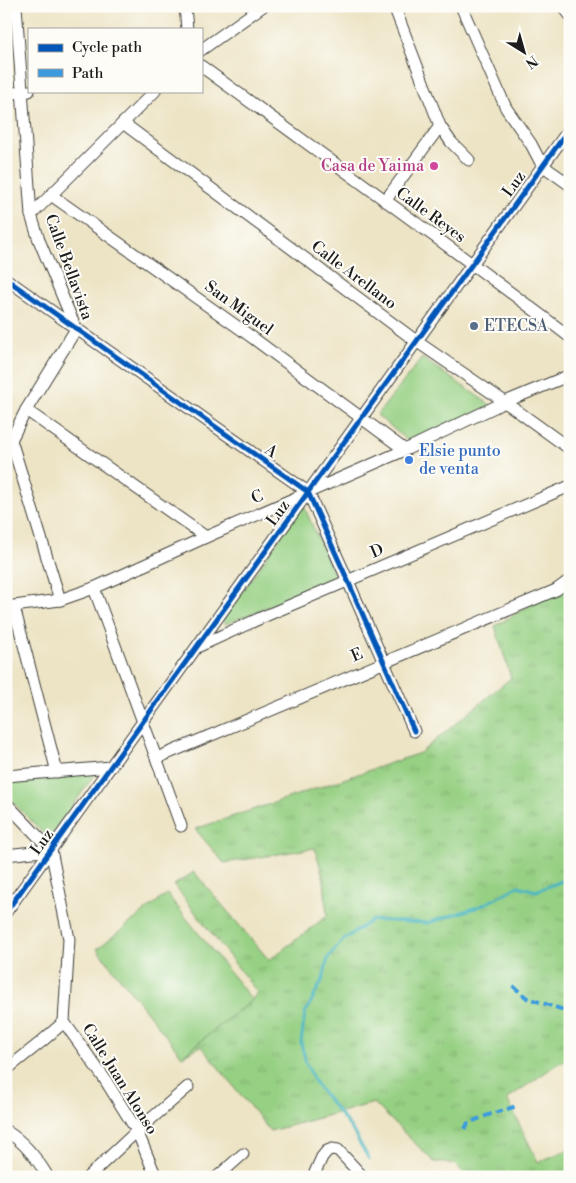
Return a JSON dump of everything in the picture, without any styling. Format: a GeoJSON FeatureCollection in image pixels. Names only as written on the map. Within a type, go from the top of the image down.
{"type":"FeatureCollection","features":[{"type":"Feature","properties":{"kind":"street"},"geometry":{"type":"LineString","coordinates":[[16,6],[26,91],[31,215]]}},
{"type":"Feature","properties":{"kind":"street"},"geometry":{"type":"LineString","coordinates":[[185,6],[187,28]]}},
{"type":"Feature","properties":{"kind":"street"},"geometry":{"type":"LineString","coordinates":[[202,49],[263,6]]}},
{"type":"Feature","properties":{"kind":"street"},"geometry":{"type":"LineString","coordinates":[[394,6],[440,126],[451,142],[469,160]]}},
{"type":"Feature","properties":{"kind":"street"},"geometry":{"type":"LineString","coordinates":[[462,6],[506,108],[531,144],[542,165],[570,185]]}},
{"type":"Feature","properties":{"kind":"street"},"geometry":{"type":"LineString","coordinates":[[563,6],[570,15]]}},
{"type":"Feature","properties":{"kind":"street","name":"Calle Reyes"},"geometry":{"type":"LineString","coordinates":[[202,67],[570,337]]}},
{"type":"Feature","properties":{"kind":"street"},"geometry":{"type":"LineString","coordinates":[[6,94],[26,91]]}},
{"type":"Feature","properties":{"kind":"street","name":"Calle Bellavista"},"geometry":{"type":"LineString","coordinates":[[60,600],[8,440],[76,329],[39,240],[31,215],[155,92]]}},
{"type":"Feature","properties":{"kind":"street","name":"Calle Arellano"},"geometry":{"type":"LineString","coordinates":[[123,123],[416,341],[505,402],[570,450]]}},
{"type":"Feature","properties":{"kind":"street"},"geometry":{"type":"LineString","coordinates":[[385,201],[440,126]]}},
{"type":"Feature","properties":{"kind":"street","name":"Luz"},"geometry":{"type":"LineString","coordinates":[[6,912],[570,128]]}},
{"type":"Feature","properties":{"kind":"street","name":"San Miguel"},"geometry":{"type":"LineString","coordinates":[[52,194],[405,450]]}},
{"type":"Feature","properties":{"kind":"street","name":"A"},"geometry":{"type":"LineString","coordinates":[[6,279],[308,492]]}},
{"type":"Feature","properties":{"kind":"street","name":"C"},"geometry":{"type":"LineString","coordinates":[[10,607],[60,600],[94,588],[206,536],[405,450],[505,402],[570,375]]}},
{"type":"Feature","properties":{"kind":"street"},"geometry":{"type":"LineString","coordinates":[[26,410],[206,536]]}},
{"type":"Feature","properties":{"kind":"street","name":"D"},"geometry":{"type":"LineString","coordinates":[[197,647],[570,486]]}},
{"type":"Feature","properties":{"kind":"street"},"geometry":{"type":"LineString","coordinates":[[308,492],[414,731]]}},
{"type":"Feature","properties":{"kind":"street","name":"E"},"geometry":{"type":"LineString","coordinates":[[156,758],[556,590],[570,580]]}},
{"type":"Feature","properties":{"kind":"street"},"geometry":{"type":"LineString","coordinates":[[94,588],[181,826]]}},
{"type":"Feature","properties":{"kind":"street"},"geometry":{"type":"LineString","coordinates":[[10,607],[57,772]]}},
{"type":"Feature","properties":{"kind":"street"},"geometry":{"type":"LineString","coordinates":[[6,776],[111,767]]}},
{"type":"Feature","properties":{"kind":"street"},"geometry":{"type":"LineString","coordinates":[[6,803],[51,850]]}},
{"type":"Feature","properties":{"kind":"street"},"geometry":{"type":"LineString","coordinates":[[6,855],[51,850]]}},
{"type":"Feature","properties":{"kind":"street","name":"Calle Juan Alonso"},"geometry":{"type":"LineString","coordinates":[[51,850],[69,939],[64,1022],[104,1078],[137,1131],[156,1177]]}},
{"type":"Feature","properties":{"kind":"street"},"geometry":{"type":"LineString","coordinates":[[6,1070],[64,1022]]}},
{"type":"Feature","properties":{"kind":"street"},"geometry":{"type":"LineString","coordinates":[[88,1177],[188,1087]]}},
{"type":"Feature","properties":{"kind":"street"},"geometry":{"type":"LineString","coordinates":[[6,1131],[35,1158],[48,1177]]}},
{"type":"Feature","properties":{"kind":"street"},"geometry":{"type":"LineString","coordinates":[[313,1177],[322,1157],[327,1150],[332,1149],[338,1150],[363,1177]]}},
{"type":"Feature","properties":{"kind":"street"},"geometry":{"type":"LineString","coordinates":[[217,1177],[243,1154]]}},
{"type":"Feature","properties":{"kind":"green space"},"geometry":{"type":"Polygon","coordinates":[[[422,358],[492,406],[408,441],[377,415],[422,358]]]}},
{"type":"Feature","properties":{"kind":"green space"},"geometry":{"type":"Polygon","coordinates":[[[303,504],[336,579],[226,624],[223,620],[303,504]]]}},
{"type":"Feature","properties":{"kind":"green space"},"geometry":{"type":"Polygon","coordinates":[[[570,582],[570,1059],[559,1063],[507,1099],[538,1162],[570,1149],[570,1177],[468,1177],[455,1164],[434,1162],[374,1103],[270,1131],[201,1046],[182,1056],[252,1000],[257,992],[174,885],[194,872],[269,960],[327,916],[324,880],[315,848],[224,863],[195,829],[420,753],[511,678],[495,626],[570,582]]]}},
{"type":"Feature","properties":{"kind":"green space"},"geometry":{"type":"Polygon","coordinates":[[[97,771],[49,839],[6,795],[6,780],[97,771]]]}},
{"type":"Feature","properties":{"kind":"green space"},"geometry":{"type":"Polygon","coordinates":[[[167,894],[252,1000],[182,1056],[97,949],[167,894]]]}},
{"type":"Feature","properties":{"kind":"waterway"},"geometry":{"type":"LineString","coordinates":[[369,1159],[351,1128],[315,1083],[306,1063],[301,1043],[305,1013],[323,979],[328,958],[342,941],[372,920],[428,923],[478,907],[518,886],[536,891],[570,878]]}},
{"type":"Feature","properties":{"kind":"marked path"},"geometry":{"type":"LineString","coordinates":[[513,986],[527,998],[570,1012]]}},
{"type":"Feature","properties":{"kind":"marked path"},"geometry":{"type":"LineString","coordinates":[[465,1129],[468,1123],[517,1106]]}},
{"type":"Feature","properties":{"kind":"cycle path"},"geometry":{"type":"LineString","coordinates":[[6,912],[570,128]]}},
{"type":"Feature","properties":{"kind":"cycle path"},"geometry":{"type":"LineString","coordinates":[[6,279],[308,492],[414,731]]}},
{"type":"Feature","properties":{"kind":"place","name":"Casa de Yaima"},"geometry":{"type":"Point","coordinates":[434,166]}},
{"type":"Feature","properties":{"kind":"place","name":"ETECSA"},"geometry":{"type":"Point","coordinates":[474,326]}},
{"type":"Feature","properties":{"kind":"place","name":"Elsie punto de venta"},"geometry":{"type":"Point","coordinates":[409,460]}}]}
